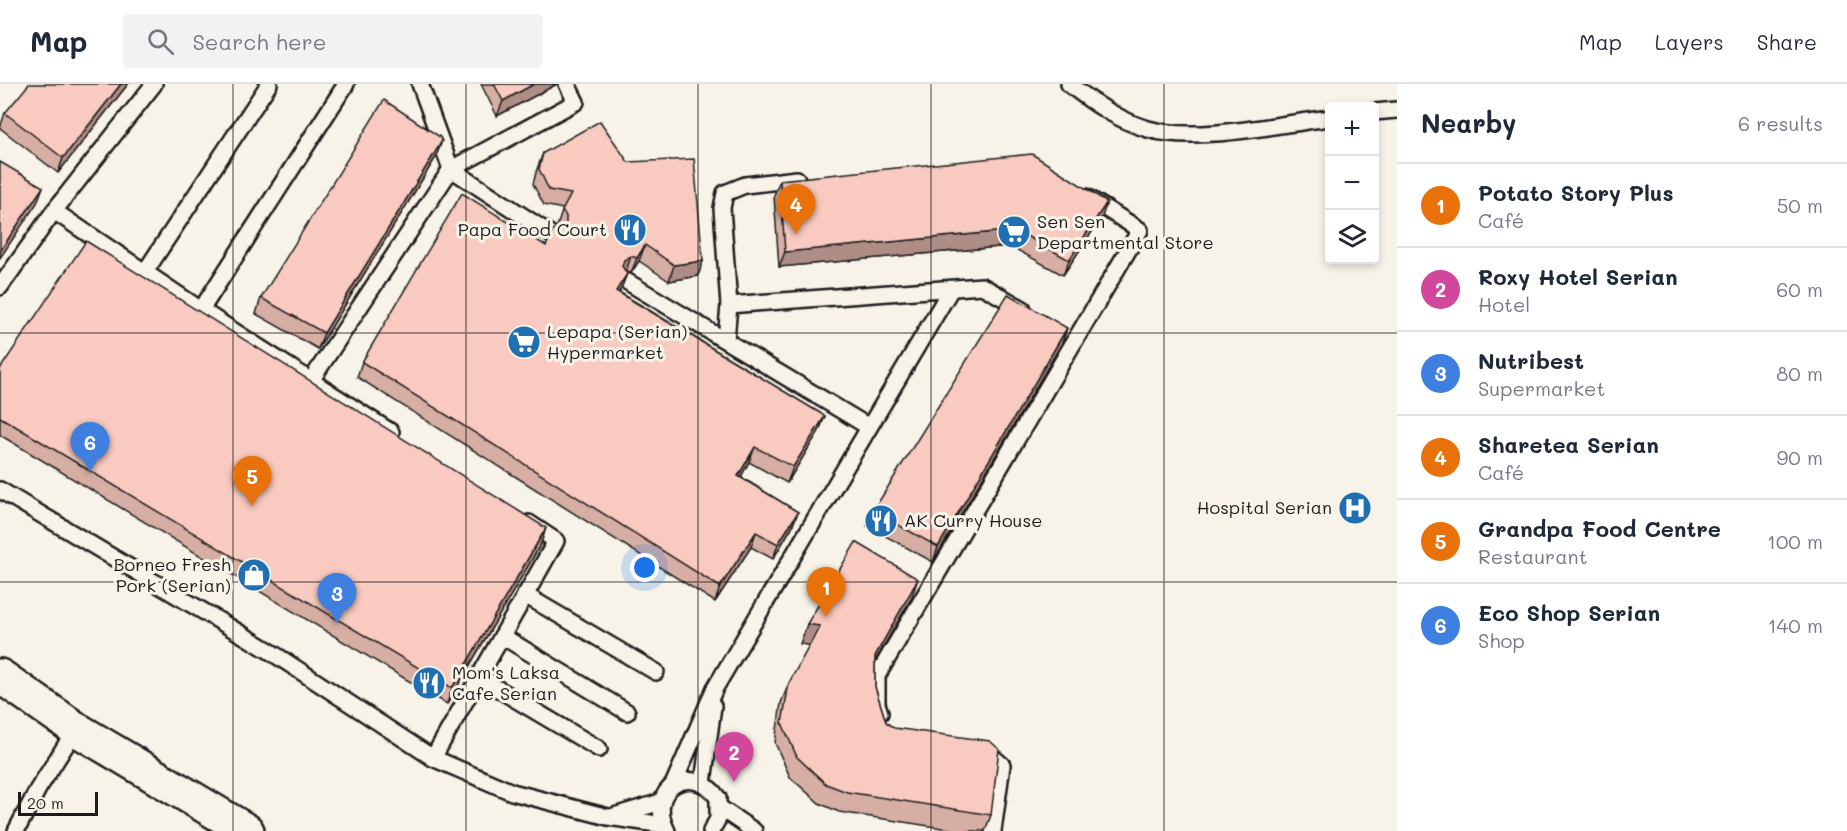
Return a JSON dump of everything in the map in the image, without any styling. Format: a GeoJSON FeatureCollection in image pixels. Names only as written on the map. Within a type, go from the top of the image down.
{"type":"FeatureCollection","features":[{"type":"Feature","properties":{"kind":"main road"},"geometry":{"type":"LineString","coordinates":[[0,676],[76,729],[247,831]]}},
{"type":"Feature","properties":{"kind":"lane"},"geometry":{"type":"LineString","coordinates":[[0,287],[54,211],[154,84]]}},
{"type":"Feature","properties":{"kind":"lane"},"geometry":{"type":"LineString","coordinates":[[145,272],[269,84]]}},
{"type":"Feature","properties":{"kind":"lane"},"geometry":{"type":"LineString","coordinates":[[201,310],[346,84]]}},
{"type":"Feature","properties":{"kind":"lane"},"geometry":{"type":"LineString","coordinates":[[420,84],[451,169],[552,235]]}},
{"type":"Feature","properties":{"kind":"lane"},"geometry":{"type":"LineString","coordinates":[[312,380],[451,169],[576,102],[567,84]]}},
{"type":"Feature","properties":{"kind":"lane"},"geometry":{"type":"LineString","coordinates":[[1069,84],[1126,121],[1150,130],[1192,135],[1325,118]]}},
{"type":"Feature","properties":{"kind":"lane"},"geometry":{"type":"LineString","coordinates":[[1379,112],[1397,110]]}},
{"type":"Feature","properties":{"kind":"lane"},"geometry":{"type":"LineString","coordinates":[[726,340],[729,306],[722,208],[725,193],[745,185],[815,178]]}},
{"type":"Feature","properties":{"kind":"lane"},"geometry":{"type":"LineString","coordinates":[[885,729],[877,704],[877,676],[1071,336],[1140,231],[1072,187]]}},
{"type":"Feature","properties":{"kind":"lane"},"geometry":{"type":"LineString","coordinates":[[54,211],[201,310],[403,440]]}},
{"type":"Feature","properties":{"kind":"lane"},"geometry":{"type":"LineString","coordinates":[[626,281],[869,427]]}},
{"type":"Feature","properties":{"kind":"lane"},"geometry":{"type":"LineString","coordinates":[[729,306],[982,286],[1034,315]]}},
{"type":"Feature","properties":{"kind":"lane"},"geometry":{"type":"LineString","coordinates":[[666,828],[660,817],[661,802],[673,785],[715,688],[951,289]]}},
{"type":"Feature","properties":{"kind":"lane"},"geometry":{"type":"LineString","coordinates":[[0,490],[268,650],[433,758],[512,792],[608,817],[666,828]]}},
{"type":"Feature","properties":{"kind":"lane"},"geometry":{"type":"LineString","coordinates":[[433,758],[556,541],[518,516]]}},
{"type":"Feature","properties":{"kind":"lane"},"geometry":{"type":"LineString","coordinates":[[525,595],[656,672]]}},
{"type":"Feature","properties":{"kind":"lane"},"geometry":{"type":"LineString","coordinates":[[502,636],[627,711]]}},
{"type":"Feature","properties":{"kind":"lane"},"geometry":{"type":"LineString","coordinates":[[478,677],[599,748]]}},
{"type":"Feature","properties":{"kind":"lane"},"geometry":{"type":"LineString","coordinates":[[703,783],[715,688]]}},
{"type":"Feature","properties":{"kind":"lane"},"geometry":{"type":"LineString","coordinates":[[16,831],[38,789],[76,729]]}},
{"type":"Feature","properties":{"kind":"lane"},"geometry":{"type":"LineString","coordinates":[[965,749],[987,752],[1002,765],[993,831]]}},
{"type":"Feature","properties":{"kind":"lane"},"geometry":{"type":"LineString","coordinates":[[673,785],[688,780],[703,783],[718,798],[720,808],[718,819],[711,831]]}},
{"type":"Feature","properties":{"kind":"lane"},"geometry":{"type":"LineString","coordinates":[[608,817],[661,802]]}},
{"type":"Feature","properties":{"kind":"lane"},"geometry":{"type":"LineString","coordinates":[[720,808],[754,831]]}},
{"type":"Feature","properties":{"kind":"building"},"geometry":{"type":"Polygon","coordinates":[[[29,84],[121,84],[63,158],[5,113],[29,84]]]}},
{"type":"Feature","properties":{"kind":"building"},"geometry":{"type":"Polygon","coordinates":[[[494,84],[534,84],[503,101],[494,84]]]}},
{"type":"Feature","properties":{"kind":"building"},"geometry":{"type":"Polygon","coordinates":[[[384,100],[440,137],[442,141],[324,333],[261,298],[384,100]]]}},
{"type":"Feature","properties":{"kind":"building","name":"Lepapa (Serian) Hypermarket"},"geometry":{"type":"Polygon","coordinates":[[[600,121],[628,162],[694,159],[703,261],[674,265],[645,245],[637,258],[631,256],[624,260],[622,266],[627,274],[616,291],[825,416],[793,467],[755,447],[738,476],[798,512],[778,544],[756,532],[720,587],[362,362],[462,193],[546,246],[554,229],[561,229],[566,225],[566,216],[562,211],[571,194],[549,190],[539,169],[543,153],[600,121]]]}},
{"type":"Feature","properties":{"kind":"building"},"geometry":{"type":"Polygon","coordinates":[[[1032,154],[1107,202],[1069,260],[1016,230],[785,252],[780,180],[1032,154]]]}},
{"type":"Feature","properties":{"kind":"building"},"geometry":{"type":"Polygon","coordinates":[[[0,162],[43,187],[0,251],[0,162]]]}},
{"type":"Feature","properties":{"kind":"building"},"geometry":{"type":"Polygon","coordinates":[[[86,241],[546,528],[452,688],[0,417],[0,369],[86,241]]]}},
{"type":"Feature","properties":{"kind":"building"},"geometry":{"type":"Polygon","coordinates":[[[1008,294],[1067,328],[938,547],[873,511],[1008,294]]]}},
{"type":"Feature","properties":{"kind":"building"},"geometry":{"type":"Polygon","coordinates":[[[856,542],[918,579],[875,656],[875,687],[886,722],[894,728],[990,741],[999,749],[991,815],[847,792],[826,784],[797,757],[782,723],[789,683],[820,626],[807,624],[856,542]]]}},
{"type":"Feature","properties":{"kind":"place","name":"Papa Food Court"},"geometry":{"type":"Point","coordinates":[630,230]}},
{"type":"Feature","properties":{"kind":"place","name":"Sen Sen Departmental Store"},"geometry":{"type":"Point","coordinates":[1014,232]}},
{"type":"Feature","properties":{"kind":"place","name":"Sharetea Serian"},"geometry":{"type":"Point","coordinates":[796,234]}},
{"type":"Feature","properties":{"kind":"place","name":"Lepapa (Serian) Hypermarket"},"geometry":{"type":"Point","coordinates":[524,342]}},
{"type":"Feature","properties":{"kind":"place","name":"Eco Shop Serian"},"geometry":{"type":"Point","coordinates":[90,472]}},
{"type":"Feature","properties":{"kind":"place","name":"Grandpa Food Centre"},"geometry":{"type":"Point","coordinates":[252,506]}},
{"type":"Feature","properties":{"kind":"place","name":"Hospital Serian"},"geometry":{"type":"Point","coordinates":[1355,508]}},
{"type":"Feature","properties":{"kind":"place","name":"AK Curry House"},"geometry":{"type":"Point","coordinates":[881,521]}},
{"type":"Feature","properties":{"kind":"place","name":"Borneo Fresh Pork (Serian)"},"geometry":{"type":"Point","coordinates":[254,575]}},
{"type":"Feature","properties":{"kind":"place","name":"Potato Story Plus"},"geometry":{"type":"Point","coordinates":[826,617]}},
{"type":"Feature","properties":{"kind":"place","name":"Nutribest"},"geometry":{"type":"Point","coordinates":[337,623]}},
{"type":"Feature","properties":{"kind":"place","name":"Mom's Laksa Cafe Serian"},"geometry":{"type":"Point","coordinates":[429,683]}},
{"type":"Feature","properties":{"kind":"place","name":"Roxy Hotel Serian"},"geometry":{"type":"Point","coordinates":[734,782]}}]}
